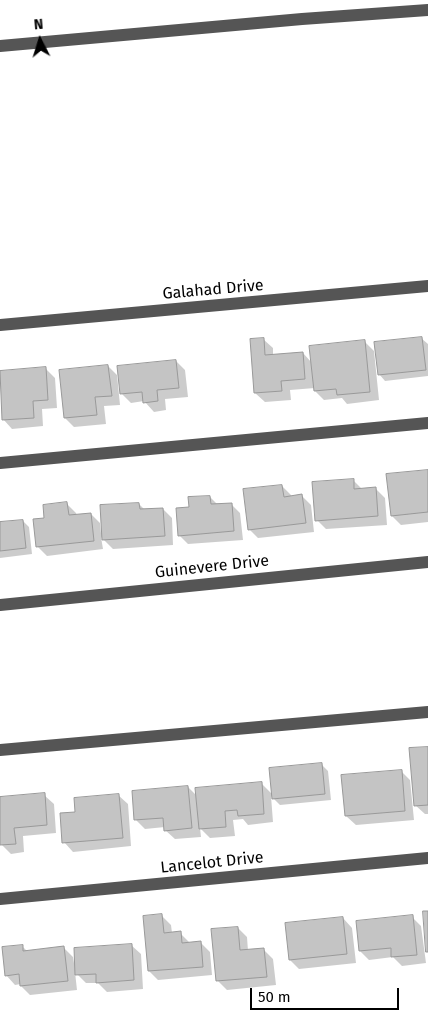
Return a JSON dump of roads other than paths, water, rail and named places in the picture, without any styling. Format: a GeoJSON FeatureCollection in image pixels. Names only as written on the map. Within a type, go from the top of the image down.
{"type":"FeatureCollection","features":[{"type":"Feature","properties":{"kind":"street"},"geometry":{"type":"LineString","coordinates":[[0,46],[302,19],[428,10]]}},
{"type":"Feature","properties":{"kind":"street","name":"Galahad Drive"},"geometry":{"type":"LineString","coordinates":[[0,325],[428,286]]}},
{"type":"Feature","properties":{"kind":"street"},"geometry":{"type":"LineString","coordinates":[[0,462],[428,423]]}},
{"type":"Feature","properties":{"kind":"street","name":"Guinevere Drive"},"geometry":{"type":"LineString","coordinates":[[0,605],[428,562]]}},
{"type":"Feature","properties":{"kind":"street"},"geometry":{"type":"LineString","coordinates":[[0,750],[428,712]]}},
{"type":"Feature","properties":{"kind":"street","name":"Lancelot Drive"},"geometry":{"type":"LineString","coordinates":[[0,899],[428,858]]}}]}
